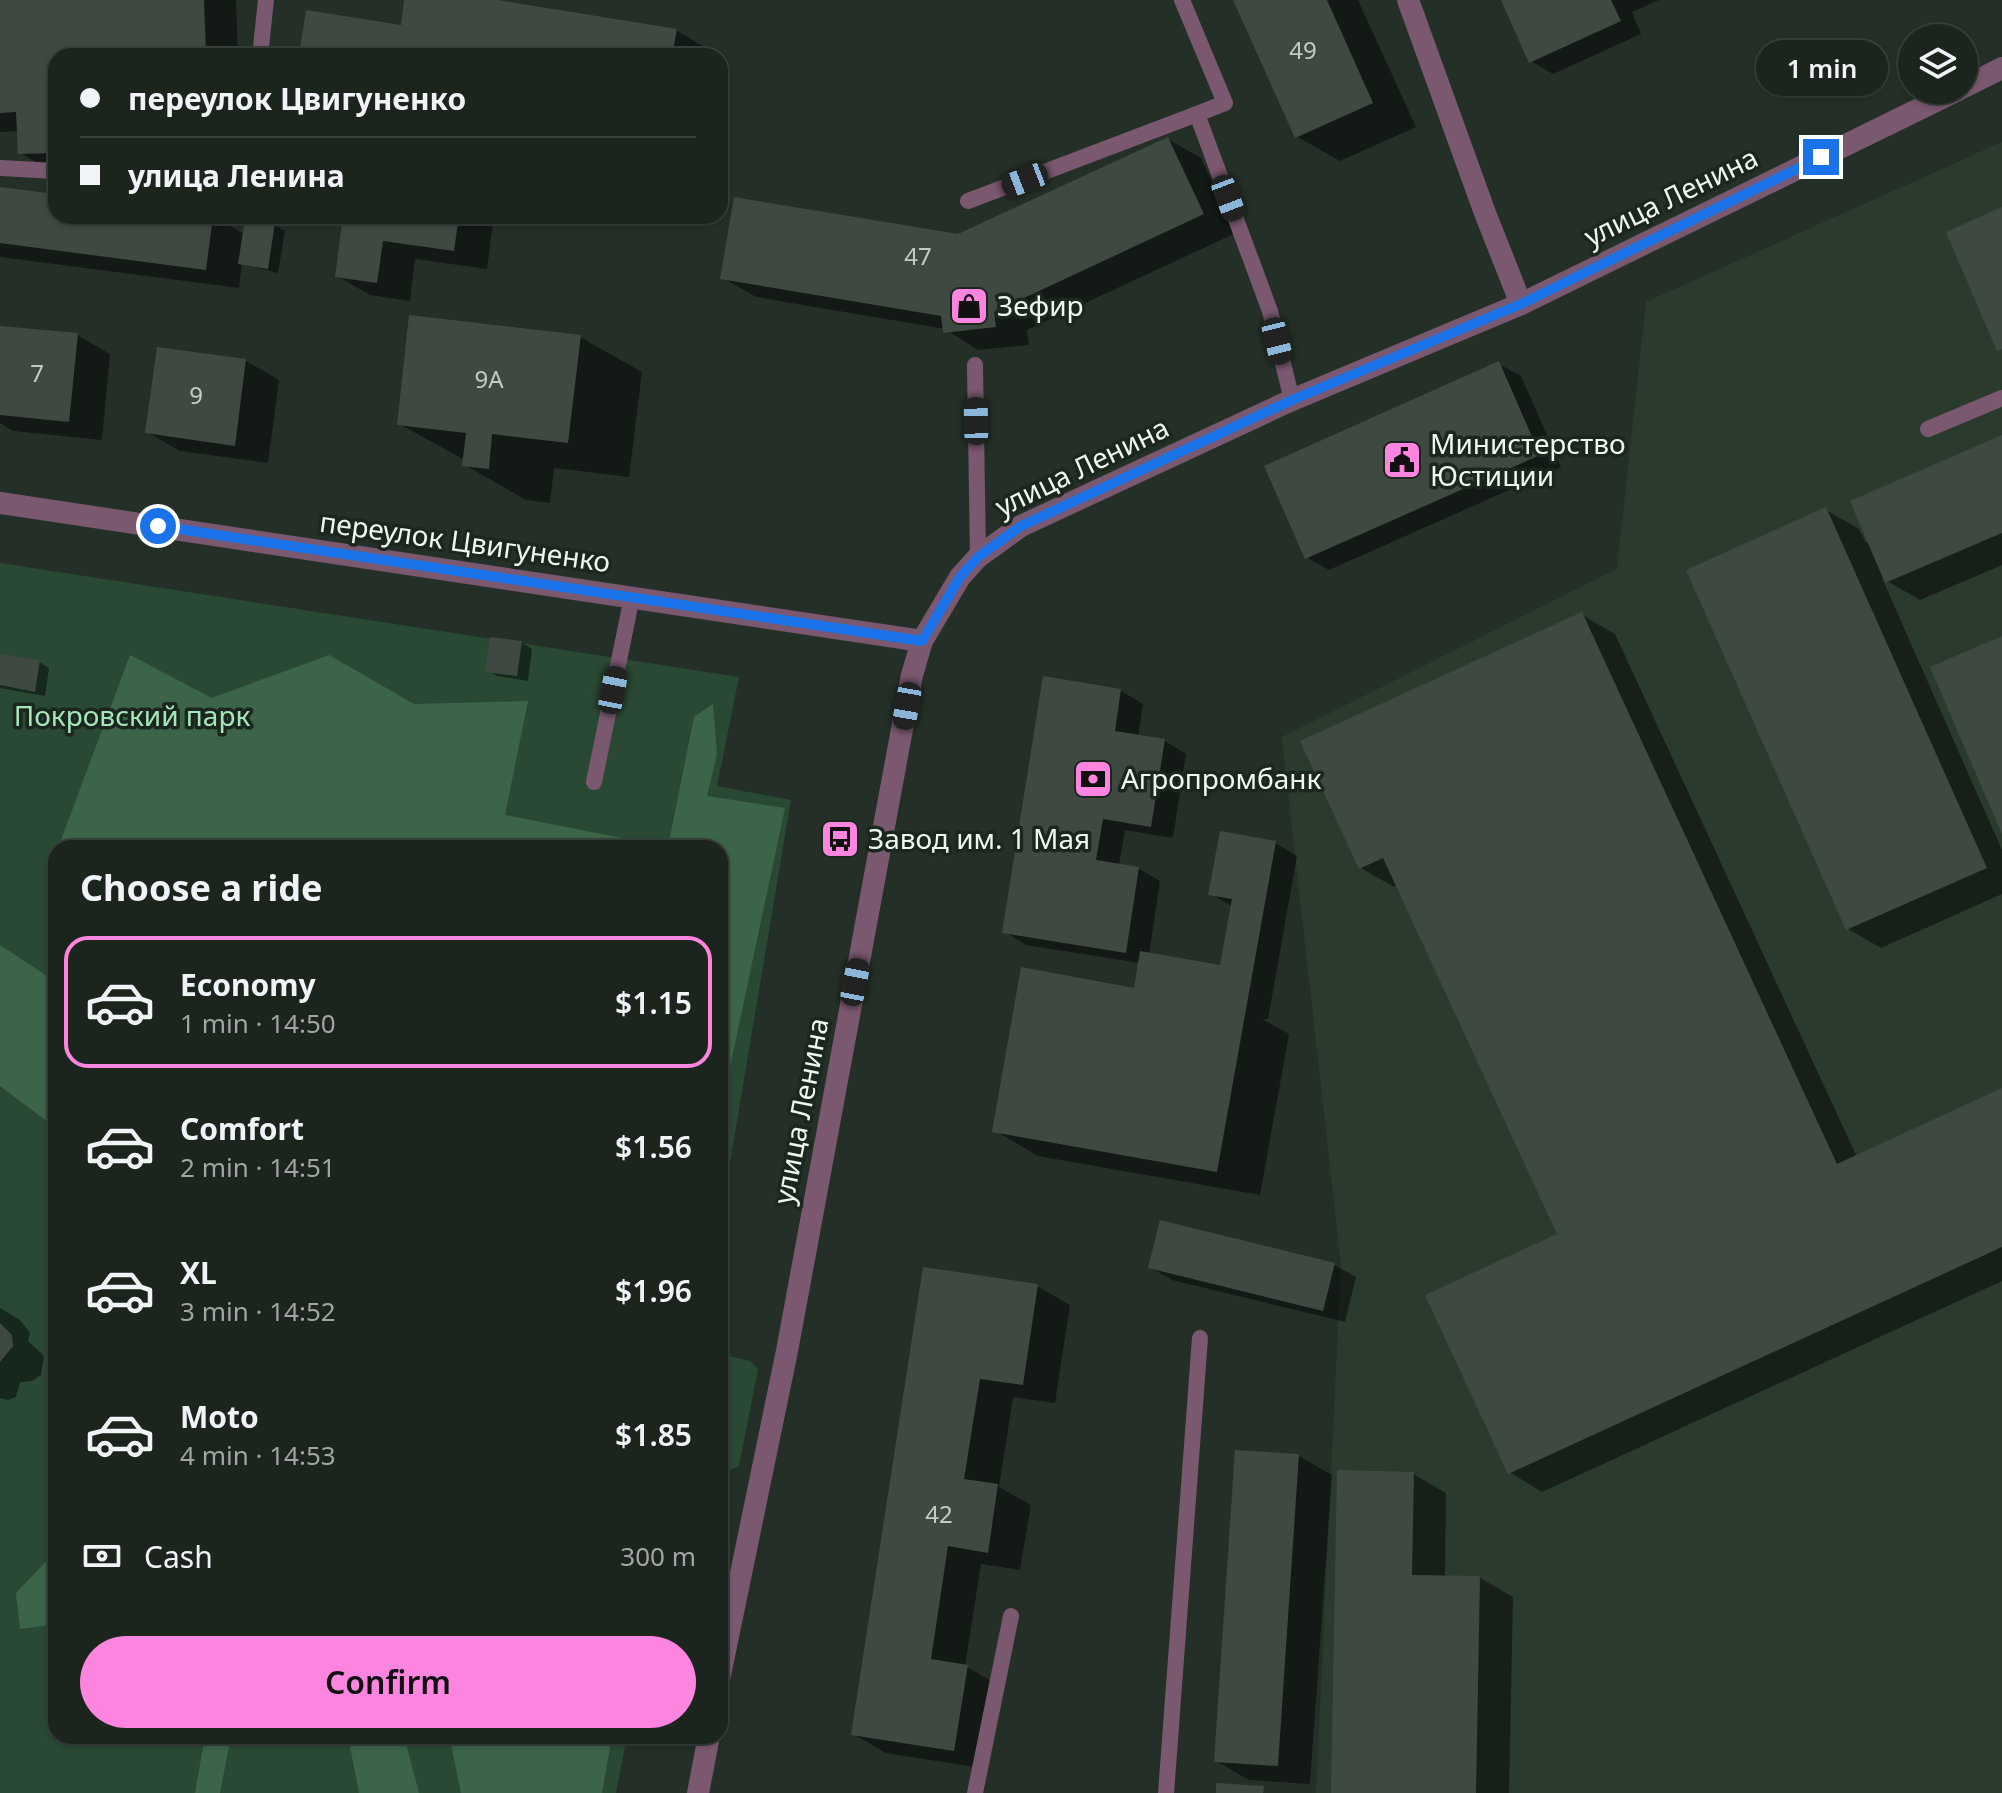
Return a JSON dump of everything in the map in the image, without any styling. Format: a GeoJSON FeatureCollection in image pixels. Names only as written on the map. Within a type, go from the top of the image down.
{"type":"FeatureCollection","features":[{"type":"Feature","properties":{"kind":"street"},"geometry":{"type":"LineString","coordinates":[[1412,1],[1521,304]]}},
{"type":"Feature","properties":{"kind":"street"},"geometry":{"type":"LineString","coordinates":[[1978,80],[2002,68]]}},
{"type":"Feature","properties":{"kind":"street","name":"улица Ленина"},"geometry":{"type":"LineString","coordinates":[[728,1636],[787,1351],[909,690],[922,641],[944,600],[978,557],[1021,526],[1292,400],[1521,304],[1929,104]]}},
{"type":"Feature","properties":{"kind":"street","name":"переулок Цвигуненко"},"geometry":{"type":"LineString","coordinates":[[0,503],[922,641]]}},
{"type":"Feature","properties":{"kind":"street"},"geometry":{"type":"LineString","coordinates":[[698,1793],[707,1744]]}},
{"type":"Feature","properties":{"kind":"lane"},"geometry":{"type":"LineString","coordinates":[[261,48],[266,0]]}},
{"type":"Feature","properties":{"kind":"lane"},"geometry":{"type":"LineString","coordinates":[[968,201],[1225,103],[1182,0]]}},
{"type":"Feature","properties":{"kind":"lane"},"geometry":{"type":"LineString","coordinates":[[1197,114],[1270,311],[1292,400]]}},
{"type":"Feature","properties":{"kind":"lane"},"geometry":{"type":"LineString","coordinates":[[0,168],[48,171]]}},
{"type":"Feature","properties":{"kind":"lane"},"geometry":{"type":"LineString","coordinates":[[975,365],[978,557]]}},
{"type":"Feature","properties":{"kind":"lane"},"geometry":{"type":"LineString","coordinates":[[1928,429],[2002,398]]}},
{"type":"Feature","properties":{"kind":"lane"},"geometry":{"type":"LineString","coordinates":[[594,782],[632,597]]}},
{"type":"Feature","properties":{"kind":"lane"},"geometry":{"type":"LineString","coordinates":[[1166,1793],[1200,1338]]}},
{"type":"Feature","properties":{"kind":"lane"},"geometry":{"type":"LineString","coordinates":[[975,1793],[1011,1616]]}},
{"type":"Feature","properties":{"kind":"shaded area"},"geometry":{"type":"Polygon","coordinates":[[[2002,142],[2002,1793],[1316,1793],[1341,1265],[1282,737],[1617,569],[1646,302],[2002,142]]]}},
{"type":"Feature","properties":{"kind":"green space","name":"Покровский парк"},"geometry":{"type":"Polygon","coordinates":[[[0,563],[739,677],[717,786],[791,800],[728,1174],[728,840],[48,840],[48,1744],[625,1744],[616,1793],[0,1793],[0,563]]]}},
{"type":"Feature","properties":{"kind":"green space"},"geometry":{"type":"Polygon","coordinates":[[[130,655],[212,698],[329,655],[414,704],[528,701],[505,815],[632,840],[61,840],[130,655]]]}},
{"type":"Feature","properties":{"kind":"green space"},"geometry":{"type":"Polygon","coordinates":[[[713,704],[717,754],[707,796],[785,808],[728,1076],[728,840],[669,840],[694,717],[713,704]]]}},
{"type":"Feature","properties":{"kind":"green space"},"geometry":{"type":"Polygon","coordinates":[[[0,945],[48,977],[48,1122],[0,1086],[0,945]]]}},
{"type":"Feature","properties":{"kind":"green space"},"geometry":{"type":"Polygon","coordinates":[[[728,1356],[750,1361],[758,1369],[739,1466],[728,1471],[728,1356]]]}},
{"type":"Feature","properties":{"kind":"green space"},"geometry":{"type":"Polygon","coordinates":[[[48,1559],[48,1625],[20,1629],[16,1593],[48,1559]]]}},
{"type":"Feature","properties":{"kind":"green space"},"geometry":{"type":"Polygon","coordinates":[[[204,1744],[229,1744],[220,1793],[195,1793],[204,1744]]]}},
{"type":"Feature","properties":{"kind":"green space"},"geometry":{"type":"Polygon","coordinates":[[[350,1744],[406,1744],[419,1793],[359,1793],[350,1744]]]}},
{"type":"Feature","properties":{"kind":"green space"},"geometry":{"type":"Polygon","coordinates":[[[451,1744],[611,1744],[602,1793],[461,1793],[451,1744]]]}},
{"type":"Feature","properties":{"kind":"building"},"geometry":{"type":"Polygon","coordinates":[[[0,0],[204,0],[206,48],[48,48],[48,153],[18,154],[16,112],[0,113],[0,0]]]}},
{"type":"Feature","properties":{"kind":"building"},"geometry":{"type":"Polygon","coordinates":[[[404,0],[497,0],[677,29],[673,48],[300,48],[306,10],[401,25],[404,0]]]}},
{"type":"Feature","properties":{"kind":"building"},"geometry":{"type":"Polygon","coordinates":[[[1233,0],[1327,0],[1373,103],[1295,138],[1233,0]]]}},
{"type":"Feature","properties":{"kind":"building"},"geometry":{"type":"Polygon","coordinates":[[[1501,0],[1611,0],[1621,21],[1529,63],[1501,0]]]}},
{"type":"Feature","properties":{"kind":"building"},"geometry":{"type":"Polygon","coordinates":[[[1168,137],[1204,214],[994,312],[996,327],[943,333],[941,316],[720,279],[734,197],[958,234],[1168,137]]]}},
{"type":"Feature","properties":{"kind":"building"},"geometry":{"type":"Polygon","coordinates":[[[0,187],[48,193],[48,224],[212,224],[206,270],[0,243],[0,187]]]}},
{"type":"Feature","properties":{"kind":"building"},"geometry":{"type":"Polygon","coordinates":[[[2002,207],[2002,349],[1997,351],[1946,232],[2002,207]]]}},
{"type":"Feature","properties":{"kind":"building"},"geometry":{"type":"Polygon","coordinates":[[[244,224],[275,224],[268,269],[238,264],[244,224]]]}},
{"type":"Feature","properties":{"kind":"building"},"geometry":{"type":"Polygon","coordinates":[[[342,224],[458,224],[454,251],[383,241],[377,283],[335,277],[342,224]]]}},
{"type":"Feature","properties":{"kind":"building"},"geometry":{"type":"Polygon","coordinates":[[[409,315],[581,335],[568,443],[492,434],[489,469],[462,466],[466,433],[397,425],[409,315]]]}},
{"type":"Feature","properties":{"kind":"building"},"geometry":{"type":"Polygon","coordinates":[[[0,326],[78,333],[69,422],[0,415],[0,326]]]}},
{"type":"Feature","properties":{"kind":"building"},"geometry":{"type":"Polygon","coordinates":[[[157,347],[246,359],[235,446],[145,433],[157,347]]]}},
{"type":"Feature","properties":{"kind":"building","name":"Министерство Юстиции"},"geometry":{"type":"Polygon","coordinates":[[[1499,361],[1540,455],[1305,559],[1264,466],[1499,361]]]}},
{"type":"Feature","properties":{"kind":"building"},"geometry":{"type":"Polygon","coordinates":[[[2002,435],[2002,533],[1885,583],[1850,501],[2002,435]]]}},
{"type":"Feature","properties":{"kind":"building"},"geometry":{"type":"Polygon","coordinates":[[[1826,507],[1987,868],[1846,930],[1686,570],[1826,507]]]}},
{"type":"Feature","properties":{"kind":"building"},"geometry":{"type":"Polygon","coordinates":[[[1582,612],[1837,1164],[2002,1088],[2002,1247],[1508,1474],[1425,1295],[1557,1234],[1383,858],[1359,869],[1300,741],[1582,612]]]}},
{"type":"Feature","properties":{"kind":"building"},"geometry":{"type":"Polygon","coordinates":[[[2002,636],[2002,834],[1930,667],[2002,636]]]}},
{"type":"Feature","properties":{"kind":"building"},"geometry":{"type":"Polygon","coordinates":[[[490,637],[522,641],[517,676],[485,672],[490,637]]]}},
{"type":"Feature","properties":{"kind":"building"},"geometry":{"type":"Polygon","coordinates":[[[0,654],[40,660],[35,692],[0,685],[0,654]]]}},
{"type":"Feature","properties":{"kind":"building","name":"Агропромбанк"},"geometry":{"type":"Polygon","coordinates":[[[1043,676],[1121,689],[1115,731],[1165,739],[1151,827],[1103,819],[1096,860],[1139,867],[1126,953],[1002,933],[1043,676]]]}},
{"type":"Feature","properties":{"kind":"building"},"geometry":{"type":"Polygon","coordinates":[[[1220,831],[1276,841],[1217,1172],[992,1132],[1021,967],[1134,988],[1140,951],[1220,965],[1232,899],[1208,895],[1220,831]]]}},
{"type":"Feature","properties":{"kind":"building"},"geometry":{"type":"Polygon","coordinates":[[[1160,1220],[1335,1263],[1323,1311],[1148,1268],[1160,1220]]]}},
{"type":"Feature","properties":{"kind":"building"},"geometry":{"type":"Polygon","coordinates":[[[923,1267],[1038,1284],[1023,1385],[980,1379],[964,1479],[998,1484],[988,1553],[948,1546],[931,1659],[968,1665],[954,1751],[851,1735],[923,1267]]]}},
{"type":"Feature","properties":{"kind":"building"},"geometry":{"type":"Polygon","coordinates":[[[0,1323],[12,1335],[13,1346],[0,1362],[0,1323]]]}},
{"type":"Feature","properties":{"kind":"building"},"geometry":{"type":"Polygon","coordinates":[[[1235,1450],[1299,1454],[1278,1766],[1214,1762],[1235,1450]]]}},
{"type":"Feature","properties":{"kind":"building"},"geometry":{"type":"Polygon","coordinates":[[[1337,1470],[1414,1472],[1412,1575],[1480,1576],[1476,1793],[1331,1793],[1337,1470]]]}},
{"type":"Feature","properties":{"kind":"building"},"geometry":{"type":"Polygon","coordinates":[[[1216,1783],[1264,1786],[1263,1793],[1216,1793],[1216,1783]]]}},
{"type":"Feature","properties":{"kind":"place","name":"Зефир"},"geometry":{"type":"Point","coordinates":[969,306]}},
{"type":"Feature","properties":{"kind":"place","name":"Министерство Юстиции"},"geometry":{"type":"Point","coordinates":[1402,460]}},
{"type":"Feature","properties":{"kind":"place","name":"Агропромбанк"},"geometry":{"type":"Point","coordinates":[1093,779]}},
{"type":"Feature","properties":{"kind":"place","name":"Завод им. 1 Мая"},"geometry":{"type":"Point","coordinates":[840,839]}},
{"type":"Feature","properties":{"kind":"route"},"geometry":{"type":"LineString","coordinates":[[158,526],[922,641],[960,577],[998,540],[1021,526],[1292,400],[1521,304],[1821,157]]}}]}
